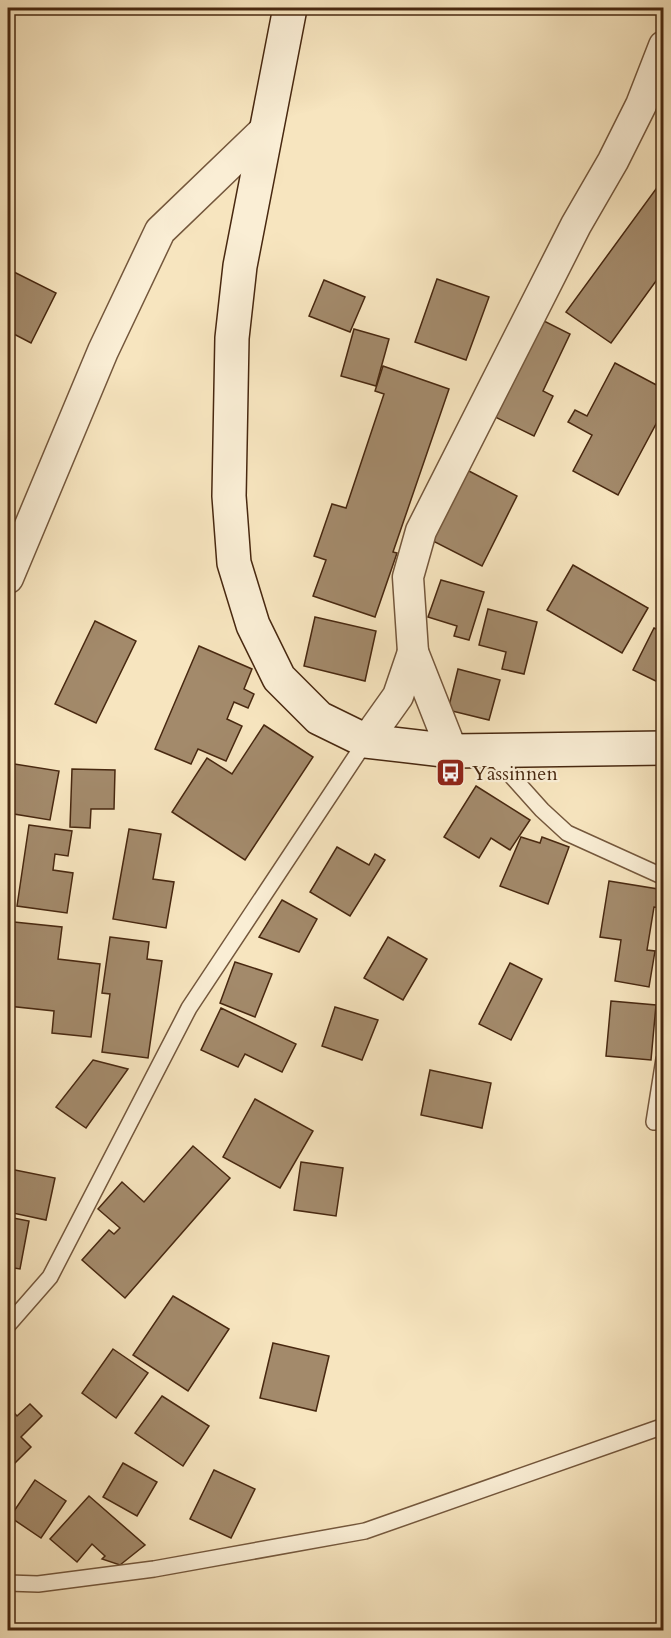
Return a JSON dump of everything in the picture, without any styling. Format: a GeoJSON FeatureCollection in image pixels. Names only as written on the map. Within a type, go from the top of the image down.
{"type":"FeatureCollection","features":[{"type":"Feature","properties":{"kind":"street"},"geometry":{"type":"LineString","coordinates":[[290,8],[240,266],[232,338],[230,496],[234,563],[253,625],[279,678],[319,718],[366,741],[452,750],[663,748]]}},
{"type":"Feature","properties":{"kind":"street"},"geometry":{"type":"LineString","coordinates":[[452,750],[413,652],[408,577],[421,531],[576,225],[613,161],[641,105],[663,46]]}},
{"type":"Feature","properties":{"kind":"street"},"geometry":{"type":"LineString","coordinates":[[8,578],[104,351],[160,231],[268,127]]}},
{"type":"Feature","properties":{"kind":"street"},"geometry":{"type":"LineString","coordinates":[[366,741],[398,696],[413,652]]}},
{"type":"Feature","properties":{"kind":"lane"},"geometry":{"type":"LineString","coordinates":[[8,1325],[50,1277],[189,1008],[366,741]]}},
{"type":"Feature","properties":{"kind":"lane"},"geometry":{"type":"LineString","coordinates":[[488,750],[542,810],[567,833],[663,877]]}},
{"type":"Feature","properties":{"kind":"lane"},"geometry":{"type":"LineString","coordinates":[[663,1059],[654,1122],[663,1121]]}},
{"type":"Feature","properties":{"kind":"lane"},"geometry":{"type":"LineString","coordinates":[[8,1583],[38,1584],[154,1569],[365,1531],[663,1426]]}},
{"type":"Feature","properties":{"kind":"building"},"geometry":{"type":"Polygon","coordinates":[[[664,178],[664,270],[611,343],[566,312],[664,178]]]}},
{"type":"Feature","properties":{"kind":"building"},"geometry":{"type":"Polygon","coordinates":[[[8,269],[56,293],[31,343],[8,331],[8,269]]]}},
{"type":"Feature","properties":{"kind":"building"},"geometry":{"type":"Polygon","coordinates":[[[437,279],[489,297],[466,360],[415,342],[437,279]]]}},
{"type":"Feature","properties":{"kind":"building"},"geometry":{"type":"Polygon","coordinates":[[[324,280],[365,297],[350,332],[309,316],[324,280]]]}},
{"type":"Feature","properties":{"kind":"building"},"geometry":{"type":"Polygon","coordinates":[[[536,317],[570,334],[543,391],[553,396],[534,436],[489,414],[536,317]]]}},
{"type":"Feature","properties":{"kind":"building"},"geometry":{"type":"Polygon","coordinates":[[[354,329],[389,339],[376,386],[341,376],[354,329]]]}},
{"type":"Feature","properties":{"kind":"building"},"geometry":{"type":"Polygon","coordinates":[[[615,363],[664,389],[664,409],[618,495],[573,471],[592,435],[568,422],[575,410],[587,416],[615,363]]]}},
{"type":"Feature","properties":{"kind":"building"},"geometry":{"type":"Polygon","coordinates":[[[383,366],[449,389],[393,552],[397,553],[375,617],[313,596],[326,560],[314,556],[332,504],[346,508],[384,394],[375,391],[383,366]]]}},
{"type":"Feature","properties":{"kind":"building"},"geometry":{"type":"Polygon","coordinates":[[[467,470],[517,496],[482,566],[431,540],[467,470]]]}},
{"type":"Feature","properties":{"kind":"building"},"geometry":{"type":"Polygon","coordinates":[[[573,565],[648,608],[622,653],[547,610],[573,565]]]}},
{"type":"Feature","properties":{"kind":"building"},"geometry":{"type":"Polygon","coordinates":[[[441,580],[484,592],[469,640],[454,636],[457,626],[428,617],[441,580]]]}},
{"type":"Feature","properties":{"kind":"building"},"geometry":{"type":"Polygon","coordinates":[[[488,609],[537,622],[524,674],[502,669],[506,652],[479,645],[488,609]]]}},
{"type":"Feature","properties":{"kind":"building"},"geometry":{"type":"Polygon","coordinates":[[[315,617],[376,631],[365,681],[304,666],[315,617]]]}},
{"type":"Feature","properties":{"kind":"building"},"geometry":{"type":"Polygon","coordinates":[[[95,621],[136,641],[96,723],[55,704],[95,621]]]}},
{"type":"Feature","properties":{"kind":"building"},"geometry":{"type":"Polygon","coordinates":[[[654,628],[664,633],[664,685],[633,670],[654,628]]]}},
{"type":"Feature","properties":{"kind":"building"},"geometry":{"type":"Polygon","coordinates":[[[199,646],[252,669],[244,689],[254,694],[248,708],[234,702],[227,719],[242,726],[226,761],[198,749],[191,764],[155,749],[199,646]]]}},
{"type":"Feature","properties":{"kind":"building"},"geometry":{"type":"Polygon","coordinates":[[[458,669],[500,680],[489,720],[448,710],[458,669]]]}},
{"type":"Feature","properties":{"kind":"building"},"geometry":{"type":"Polygon","coordinates":[[[8,720],[14,721],[9,757],[8,757],[8,720]]]}},
{"type":"Feature","properties":{"kind":"building"},"geometry":{"type":"Polygon","coordinates":[[[264,725],[313,757],[245,860],[172,812],[207,758],[232,774],[264,725]]]}},
{"type":"Feature","properties":{"kind":"building"},"geometry":{"type":"Polygon","coordinates":[[[8,763],[59,771],[50,820],[8,813],[8,763]]]}},
{"type":"Feature","properties":{"kind":"building"},"geometry":{"type":"Polygon","coordinates":[[[72,769],[115,770],[114,809],[91,809],[90,828],[70,827],[72,769]]]}},
{"type":"Feature","properties":{"kind":"building"},"geometry":{"type":"Polygon","coordinates":[[[476,786],[530,820],[510,850],[491,838],[479,858],[444,837],[476,786]]]}},
{"type":"Feature","properties":{"kind":"building"},"geometry":{"type":"Polygon","coordinates":[[[29,825],[72,831],[68,856],[55,854],[53,870],[73,873],[67,913],[17,906],[29,825]]]}},
{"type":"Feature","properties":{"kind":"building"},"geometry":{"type":"Polygon","coordinates":[[[129,829],[161,834],[153,879],[174,882],[166,928],[113,919],[129,829]]]}},
{"type":"Feature","properties":{"kind":"building"},"geometry":{"type":"Polygon","coordinates":[[[521,837],[540,843],[542,837],[569,847],[548,904],[500,886],[521,837]]]}},
{"type":"Feature","properties":{"kind":"building"},"geometry":{"type":"Polygon","coordinates":[[[337,847],[369,865],[375,854],[385,860],[350,916],[310,892],[337,847]]]}},
{"type":"Feature","properties":{"kind":"building"},"geometry":{"type":"Polygon","coordinates":[[[609,881],[664,890],[664,908],[654,907],[647,950],[655,951],[649,987],[615,981],[621,940],[600,937],[609,881]]]}},
{"type":"Feature","properties":{"kind":"building"},"geometry":{"type":"Polygon","coordinates":[[[282,900],[317,919],[299,952],[259,937],[282,900]]]}},
{"type":"Feature","properties":{"kind":"building"},"geometry":{"type":"Polygon","coordinates":[[[14,922],[62,927],[58,959],[100,964],[91,1037],[52,1033],[54,1011],[8,1006],[14,922]]]}},
{"type":"Feature","properties":{"kind":"building"},"geometry":{"type":"Polygon","coordinates":[[[110,937],[149,942],[147,959],[162,961],[148,1058],[102,1052],[110,994],[102,993],[110,937]]]}},
{"type":"Feature","properties":{"kind":"building"},"geometry":{"type":"Polygon","coordinates":[[[388,937],[427,959],[403,1000],[364,978],[388,937]]]}},
{"type":"Feature","properties":{"kind":"building"},"geometry":{"type":"Polygon","coordinates":[[[235,962],[272,974],[255,1017],[220,1003],[235,962]]]}},
{"type":"Feature","properties":{"kind":"building"},"geometry":{"type":"Polygon","coordinates":[[[510,963],[542,979],[511,1040],[479,1024],[510,963]]]}},
{"type":"Feature","properties":{"kind":"building"},"geometry":{"type":"Polygon","coordinates":[[[611,1001],[656,1005],[651,1060],[606,1056],[611,1001]]]}},
{"type":"Feature","properties":{"kind":"building"},"geometry":{"type":"Polygon","coordinates":[[[335,1007],[378,1020],[362,1060],[322,1046],[335,1007]]]}},
{"type":"Feature","properties":{"kind":"building"},"geometry":{"type":"Polygon","coordinates":[[[221,1008],[296,1044],[282,1072],[245,1054],[238,1067],[201,1050],[221,1008]]]}},
{"type":"Feature","properties":{"kind":"building"},"geometry":{"type":"Polygon","coordinates":[[[93,1060],[128,1069],[86,1128],[56,1107],[93,1060]]]}},
{"type":"Feature","properties":{"kind":"building"},"geometry":{"type":"Polygon","coordinates":[[[430,1070],[491,1083],[482,1128],[421,1115],[430,1070]]]}},
{"type":"Feature","properties":{"kind":"building"},"geometry":{"type":"Polygon","coordinates":[[[255,1099],[313,1131],[280,1188],[223,1157],[255,1099]]]}},
{"type":"Feature","properties":{"kind":"building"},"geometry":{"type":"Polygon","coordinates":[[[193,1146],[230,1178],[125,1298],[82,1260],[109,1230],[114,1234],[120,1228],[98,1209],[122,1182],[144,1202],[193,1146]]]}},
{"type":"Feature","properties":{"kind":"building"},"geometry":{"type":"Polygon","coordinates":[[[301,1162],[343,1168],[336,1216],[294,1210],[301,1162]]]}},
{"type":"Feature","properties":{"kind":"building"},"geometry":{"type":"Polygon","coordinates":[[[10,1169],[55,1178],[46,1220],[8,1212],[10,1169]]]}},
{"type":"Feature","properties":{"kind":"building"},"geometry":{"type":"Polygon","coordinates":[[[8,1217],[29,1221],[20,1269],[8,1267],[8,1217]]]}},
{"type":"Feature","properties":{"kind":"building"},"geometry":{"type":"Polygon","coordinates":[[[173,1296],[229,1329],[188,1391],[133,1355],[173,1296]]]}},
{"type":"Feature","properties":{"kind":"building"},"geometry":{"type":"Polygon","coordinates":[[[273,1343],[329,1356],[316,1411],[260,1398],[273,1343]]]}},
{"type":"Feature","properties":{"kind":"building"},"geometry":{"type":"Polygon","coordinates":[[[113,1349],[148,1373],[116,1418],[82,1393],[113,1349]]]}},
{"type":"Feature","properties":{"kind":"building"},"geometry":{"type":"Polygon","coordinates":[[[162,1396],[209,1426],[183,1466],[135,1433],[162,1396]]]}},
{"type":"Feature","properties":{"kind":"building"},"geometry":{"type":"Polygon","coordinates":[[[30,1404],[42,1416],[21,1437],[31,1447],[8,1470],[8,1406],[17,1416],[30,1404]]]}},
{"type":"Feature","properties":{"kind":"building"},"geometry":{"type":"Polygon","coordinates":[[[123,1463],[157,1482],[137,1516],[103,1497],[123,1463]]]}},
{"type":"Feature","properties":{"kind":"building"},"geometry":{"type":"Polygon","coordinates":[[[214,1470],[255,1489],[231,1538],[190,1519],[214,1470]]]}},
{"type":"Feature","properties":{"kind":"building"},"geometry":{"type":"Polygon","coordinates":[[[35,1480],[66,1501],[41,1538],[10,1517],[35,1480]]]}},
{"type":"Feature","properties":{"kind":"building"},"geometry":{"type":"Polygon","coordinates":[[[89,1496],[145,1545],[120,1565],[102,1559],[105,1556],[92,1544],[77,1562],[50,1539],[89,1496]]]}},
{"type":"Feature","properties":{"kind":"place","name":"Yassinnen"},"geometry":{"type":"Point","coordinates":[451,773]}}]}
